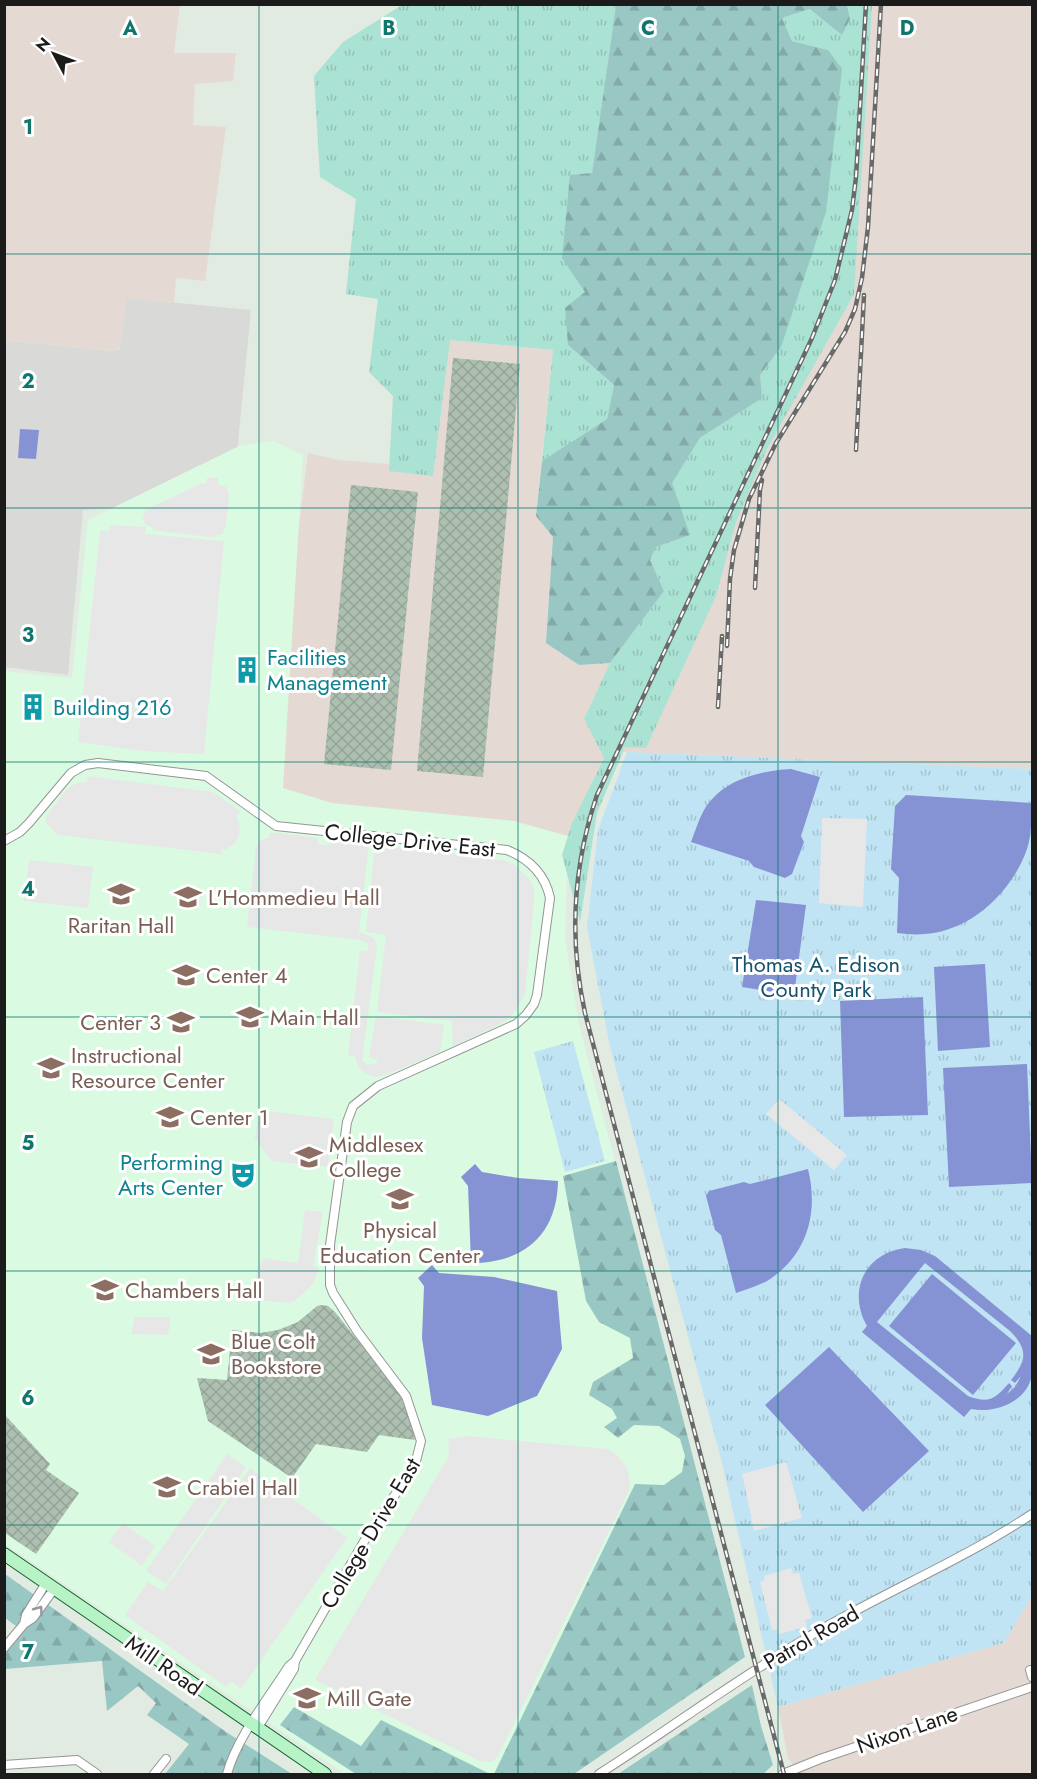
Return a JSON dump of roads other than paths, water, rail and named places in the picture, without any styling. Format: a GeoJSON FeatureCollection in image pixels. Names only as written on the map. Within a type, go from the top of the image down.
{"type":"FeatureCollection","features":[{"type":"Feature","properties":{"kind":"street","name":"College Drive East"},"geometry":{"type":"LineString","coordinates":[[4,841],[20,832],[29,823],[71,773],[85,765],[111,764],[206,776],[276,826],[507,850],[521,855],[532,864],[548,886],[550,898],[538,986],[534,1004],[526,1015],[516,1024],[378,1086],[353,1106],[347,1122],[330,1245],[330,1285],[357,1331],[403,1390],[421,1441],[415,1466],[366,1538],[295,1661],[289,1666],[254,1727],[236,1753],[227,1774]]}},
{"type":"Feature","properties":{"kind":"street","name":"Patrol Road"},"geometry":{"type":"LineString","coordinates":[[599,1774],[806,1638],[994,1537],[1032,1514]]}},
{"type":"Feature","properties":{"kind":"street","name":"Mill Road"},"geometry":{"type":"LineString","coordinates":[[4,1554],[254,1727],[326,1774]]}},
{"type":"Feature","properties":{"kind":"street"},"geometry":{"type":"LineString","coordinates":[[4,1648],[24,1624],[26,1615],[50,1586]]}},
{"type":"Feature","properties":{"kind":"street","name":"Nixon Lane"},"geometry":{"type":"LineString","coordinates":[[783,1774],[820,1759],[1032,1687]]}},
{"type":"Feature","properties":{"kind":"street"},"geometry":{"type":"LineString","coordinates":[[154,1774],[166,1759]]}},
{"type":"Feature","properties":{"kind":"street"},"geometry":{"type":"LineString","coordinates":[[4,1765],[77,1760],[97,1774]]}},
{"type":"Feature","properties":{"kind":"railway"},"geometry":{"type":"LineString","coordinates":[[784,1774],[585,1013],[577,958],[576,903],[583,849],[597,795],[812,338],[835,280],[852,210],[856,177],[866,4]]}},
{"type":"Feature","properties":{"kind":"railway"},"geometry":{"type":"LineString","coordinates":[[727,646],[730,579],[734,550],[749,499],[776,443],[845,332],[855,309],[862,278],[868,227],[881,4]]}},
{"type":"Feature","properties":{"kind":"railway"},"geometry":{"type":"LineString","coordinates":[[856,450],[864,295]]}},
{"type":"Feature","properties":{"kind":"railway"},"geometry":{"type":"LineString","coordinates":[[755,588],[762,480]]}},
{"type":"Feature","properties":{"kind":"railway"},"geometry":{"type":"LineString","coordinates":[[718,707],[722,636]]}},
{"type":"Feature","properties":{"kind":"place","name":"Facilities Management"},"geometry":{"type":"Point","coordinates":[247,670]}},
{"type":"Feature","properties":{"kind":"place","name":"Building 216"},"geometry":{"type":"Point","coordinates":[33,707]}},
{"type":"Feature","properties":{"kind":"place","name":"Raritan Hall"},"geometry":{"type":"Point","coordinates":[121,894]}},
{"type":"Feature","properties":{"kind":"place","name":"L'Hommedieu Hall"},"geometry":{"type":"Point","coordinates":[188,897]}},
{"type":"Feature","properties":{"kind":"place","name":"Center 4"},"geometry":{"type":"Point","coordinates":[186,975]}},
{"type":"Feature","properties":{"kind":"place","name":"Main Hall"},"geometry":{"type":"Point","coordinates":[250,1017]}},
{"type":"Feature","properties":{"kind":"place","name":"Center 3"},"geometry":{"type":"Point","coordinates":[181,1022]}},
{"type":"Feature","properties":{"kind":"place","name":"Instructional Resource Center"},"geometry":{"type":"Point","coordinates":[51,1068]}},
{"type":"Feature","properties":{"kind":"place","name":"Center 1"},"geometry":{"type":"Point","coordinates":[170,1117]}},
{"type":"Feature","properties":{"kind":"place","name":"Middlesex College"},"geometry":{"type":"Point","coordinates":[309,1157]}},
{"type":"Feature","properties":{"kind":"place","name":"Performing Arts Center"},"geometry":{"type":"Point","coordinates":[243,1175]}},
{"type":"Feature","properties":{"kind":"place","name":"Physical Education Center"},"geometry":{"type":"Point","coordinates":[400,1199]}},
{"type":"Feature","properties":{"kind":"place","name":"Chambers Hall"},"geometry":{"type":"Point","coordinates":[105,1290]}},
{"type":"Feature","properties":{"kind":"place","name":"Blue Colt Bookstore"},"geometry":{"type":"Point","coordinates":[211,1354]}},
{"type":"Feature","properties":{"kind":"place","name":"Crabiel Hall"},"geometry":{"type":"Point","coordinates":[167,1487]}},
{"type":"Feature","properties":{"kind":"place","name":"Mill Gate"},"geometry":{"type":"Point","coordinates":[307,1698]}},
{"type":"Feature","properties":{"kind":"park label","name":"Thomas A. Edison County Park"},"geometry":{"type":"Point","coordinates":[816,976]}}]}
